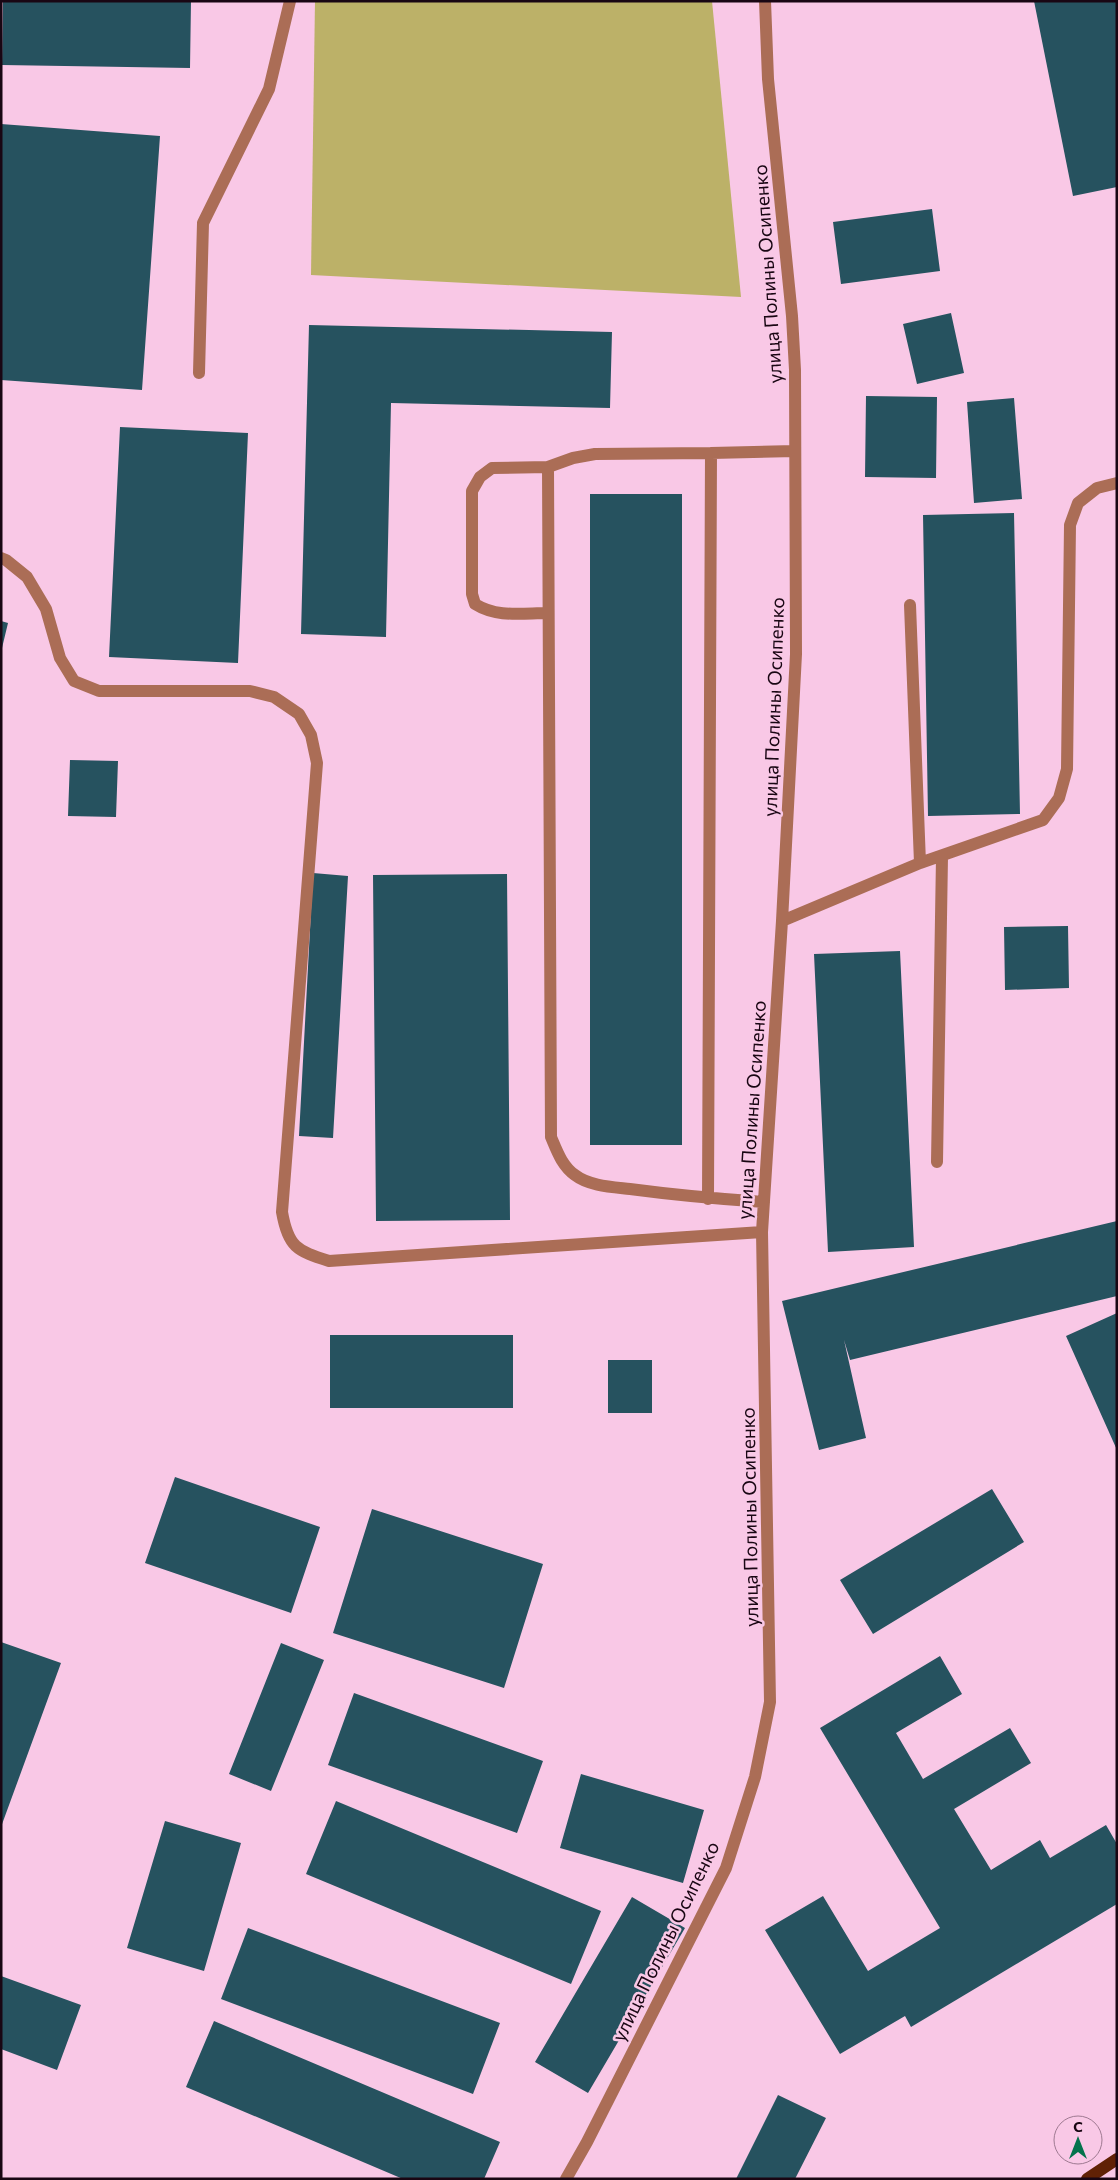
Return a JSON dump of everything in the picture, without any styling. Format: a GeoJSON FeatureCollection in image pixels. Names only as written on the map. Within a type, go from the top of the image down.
{"type":"FeatureCollection","features":[{"type":"Feature","properties":{"kind":"main road"},"geometry":{"type":"LineString","coordinates":[[1086,2179],[1117,2159]]}},
{"type":"Feature","properties":{"kind":"street"},"geometry":{"type":"LineString","coordinates":[[199,373],[203,223],[269,89],[290,1]]}},
{"type":"Feature","properties":{"kind":"street","name":"улица Полины Осипенко"},"geometry":{"type":"LineString","coordinates":[[566,2179],[587,2142],[726,1868],[755,1777],[770,1702],[762,1232],[782,921],[796,654],[792,316],[768,79],[765,1]]}},
{"type":"Feature","properties":{"kind":"street"},"geometry":{"type":"LineString","coordinates":[[548,613],[498,614],[485,610],[475,604],[472,594],[472,491],[480,477],[492,468],[548,467],[573,458],[596,454],[795,451]]}},
{"type":"Feature","properties":{"kind":"street"},"geometry":{"type":"LineString","coordinates":[[708,1199],[711,453]]}},
{"type":"Feature","properties":{"kind":"street"},"geometry":{"type":"LineString","coordinates":[[548,467],[551,1137],[562,1163],[576,1176],[600,1185],[708,1199],[764,1202]]}},
{"type":"Feature","properties":{"kind":"street"},"geometry":{"type":"LineString","coordinates":[[782,921],[920,863],[942,857],[1043,820],[1059,798],[1067,769],[1070,525],[1078,503],[1097,488],[1117,483]]}},
{"type":"Feature","properties":{"kind":"street"},"geometry":{"type":"LineString","coordinates":[[1,558],[27,577],[32,585],[46,609],[60,658],[74,682],[99,691],[250,691],[274,697],[299,714],[311,735],[317,763],[282,1212],[286,1232],[295,1246],[307,1254],[329,1261],[762,1232]]}},
{"type":"Feature","properties":{"kind":"street"},"geometry":{"type":"LineString","coordinates":[[910,605],[920,863]]}},
{"type":"Feature","properties":{"kind":"street"},"geometry":{"type":"LineString","coordinates":[[937,1162],[942,857]]}},
{"type":"Feature","properties":{"kind":"shaded area"},"geometry":{"type":"Polygon","coordinates":[[[315,1],[712,1],[741,297],[311,275],[315,1]]]}},
{"type":"Feature","properties":{"kind":"building"},"geometry":{"type":"Polygon","coordinates":[[[3,1],[191,1],[190,68],[2,65],[3,1]]]}},
{"type":"Feature","properties":{"kind":"building"},"geometry":{"type":"Polygon","coordinates":[[[1034,1],[1117,1],[1117,187],[1073,196],[1034,1]]]}},
{"type":"Feature","properties":{"kind":"building"},"geometry":{"type":"Polygon","coordinates":[[[1,124],[160,136],[142,390],[1,380],[1,124]]]}},
{"type":"Feature","properties":{"kind":"building"},"geometry":{"type":"Polygon","coordinates":[[[932,209],[940,271],[841,284],[833,222],[932,209]]]}},
{"type":"Feature","properties":{"kind":"building"},"geometry":{"type":"Polygon","coordinates":[[[951,313],[964,373],[917,384],[903,324],[951,313]]]}},
{"type":"Feature","properties":{"kind":"building"},"geometry":{"type":"Polygon","coordinates":[[[309,325],[612,332],[610,408],[391,403],[386,637],[301,634],[309,325]]]}},
{"type":"Feature","properties":{"kind":"building"},"geometry":{"type":"Polygon","coordinates":[[[866,396],[937,397],[936,478],[865,477],[866,396]]]}},
{"type":"Feature","properties":{"kind":"building"},"geometry":{"type":"Polygon","coordinates":[[[1014,398],[1022,499],[974,503],[967,402],[1014,398]]]}},
{"type":"Feature","properties":{"kind":"building"},"geometry":{"type":"Polygon","coordinates":[[[120,427],[248,433],[238,663],[109,657],[120,427]]]}},
{"type":"Feature","properties":{"kind":"building"},"geometry":{"type":"Polygon","coordinates":[[[590,494],[682,494],[682,1145],[590,1145],[590,494]]]}},
{"type":"Feature","properties":{"kind":"building"},"geometry":{"type":"Polygon","coordinates":[[[1014,513],[1020,814],[928,816],[923,515],[1014,513]]]}},
{"type":"Feature","properties":{"kind":"building"},"geometry":{"type":"Polygon","coordinates":[[[1,621],[8,623],[2,648],[1,648],[1,621]]]}},
{"type":"Feature","properties":{"kind":"building"},"geometry":{"type":"Polygon","coordinates":[[[70,760],[118,761],[116,817],[68,816],[70,760]]]}},
{"type":"Feature","properties":{"kind":"building"},"geometry":{"type":"Polygon","coordinates":[[[313,873],[348,876],[333,1138],[299,1136],[313,873]]]}},
{"type":"Feature","properties":{"kind":"building"},"geometry":{"type":"Polygon","coordinates":[[[507,874],[510,1220],[376,1221],[373,875],[507,874]]]}},
{"type":"Feature","properties":{"kind":"building"},"geometry":{"type":"Polygon","coordinates":[[[1068,926],[1069,988],[1005,990],[1004,927],[1068,926]]]}},
{"type":"Feature","properties":{"kind":"building"},"geometry":{"type":"Polygon","coordinates":[[[900,951],[914,1247],[828,1252],[814,954],[900,951]]]}},
{"type":"Feature","properties":{"kind":"building"},"geometry":{"type":"Polygon","coordinates":[[[1117,1221],[1117,1296],[850,1360],[844,1340],[866,1438],[819,1450],[782,1301],[1117,1221]]]}},
{"type":"Feature","properties":{"kind":"building"},"geometry":{"type":"Polygon","coordinates":[[[1117,1313],[1117,1450],[1066,1336],[1117,1313]]]}},
{"type":"Feature","properties":{"kind":"building"},"geometry":{"type":"Polygon","coordinates":[[[330,1335],[513,1335],[513,1408],[330,1408],[330,1335]]]}},
{"type":"Feature","properties":{"kind":"building"},"geometry":{"type":"Polygon","coordinates":[[[608,1360],[652,1360],[652,1413],[608,1413],[608,1360]]]}},
{"type":"Feature","properties":{"kind":"building"},"geometry":{"type":"Polygon","coordinates":[[[175,1477],[320,1527],[291,1613],[145,1563],[175,1477]]]}},
{"type":"Feature","properties":{"kind":"building"},"geometry":{"type":"Polygon","coordinates":[[[992,1489],[1024,1542],[873,1634],[840,1580],[992,1489]]]}},
{"type":"Feature","properties":{"kind":"building"},"geometry":{"type":"Polygon","coordinates":[[[372,1509],[543,1564],[504,1688],[333,1633],[372,1509]]]}},
{"type":"Feature","properties":{"kind":"building"},"geometry":{"type":"Polygon","coordinates":[[[1,1642],[61,1663],[1,1827],[1,1642]]]}},
{"type":"Feature","properties":{"kind":"building"},"geometry":{"type":"Polygon","coordinates":[[[281,1643],[324,1660],[271,1791],[229,1774],[281,1643]]]}},
{"type":"Feature","properties":{"kind":"building"},"geometry":{"type":"Polygon","coordinates":[[[940,1656],[962,1694],[896,1733],[923,1779],[1010,1728],[1031,1763],[954,1809],[991,1870],[1040,1840],[1050,1858],[1106,1825],[1117,1844],[1117,1904],[911,2027],[905,2016],[840,2054],[765,1930],[823,1896],[868,1971],[940,1928],[820,1728],[940,1656]]]}},
{"type":"Feature","properties":{"kind":"building"},"geometry":{"type":"Polygon","coordinates":[[[354,1693],[543,1761],[517,1833],[328,1765],[354,1693]]]}},
{"type":"Feature","properties":{"kind":"building"},"geometry":{"type":"Polygon","coordinates":[[[581,1774],[704,1810],[683,1883],[560,1848],[581,1774]]]}},
{"type":"Feature","properties":{"kind":"building"},"geometry":{"type":"Polygon","coordinates":[[[336,1801],[601,1911],[571,1984],[306,1874],[336,1801]]]}},
{"type":"Feature","properties":{"kind":"building"},"geometry":{"type":"Polygon","coordinates":[[[165,1821],[241,1843],[204,1971],[127,1948],[165,1821]]]}},
{"type":"Feature","properties":{"kind":"building"},"geometry":{"type":"Polygon","coordinates":[[[632,1897],[685,1928],[588,2093],[535,2062],[632,1897]]]}},
{"type":"Feature","properties":{"kind":"building"},"geometry":{"type":"Polygon","coordinates":[[[248,1928],[500,2023],[473,2094],[221,1999],[248,1928]]]}},
{"type":"Feature","properties":{"kind":"building"},"geometry":{"type":"Polygon","coordinates":[[[1,1976],[81,2005],[57,2070],[1,2049],[1,1976]]]}},
{"type":"Feature","properties":{"kind":"building"},"geometry":{"type":"Polygon","coordinates":[[[214,2021],[500,2142],[484,2179],[403,2179],[186,2087],[214,2021]]]}},
{"type":"Feature","properties":{"kind":"building"},"geometry":{"type":"Polygon","coordinates":[[[778,2095],[826,2118],[795,2179],[736,2179],[778,2095]]]}}]}
